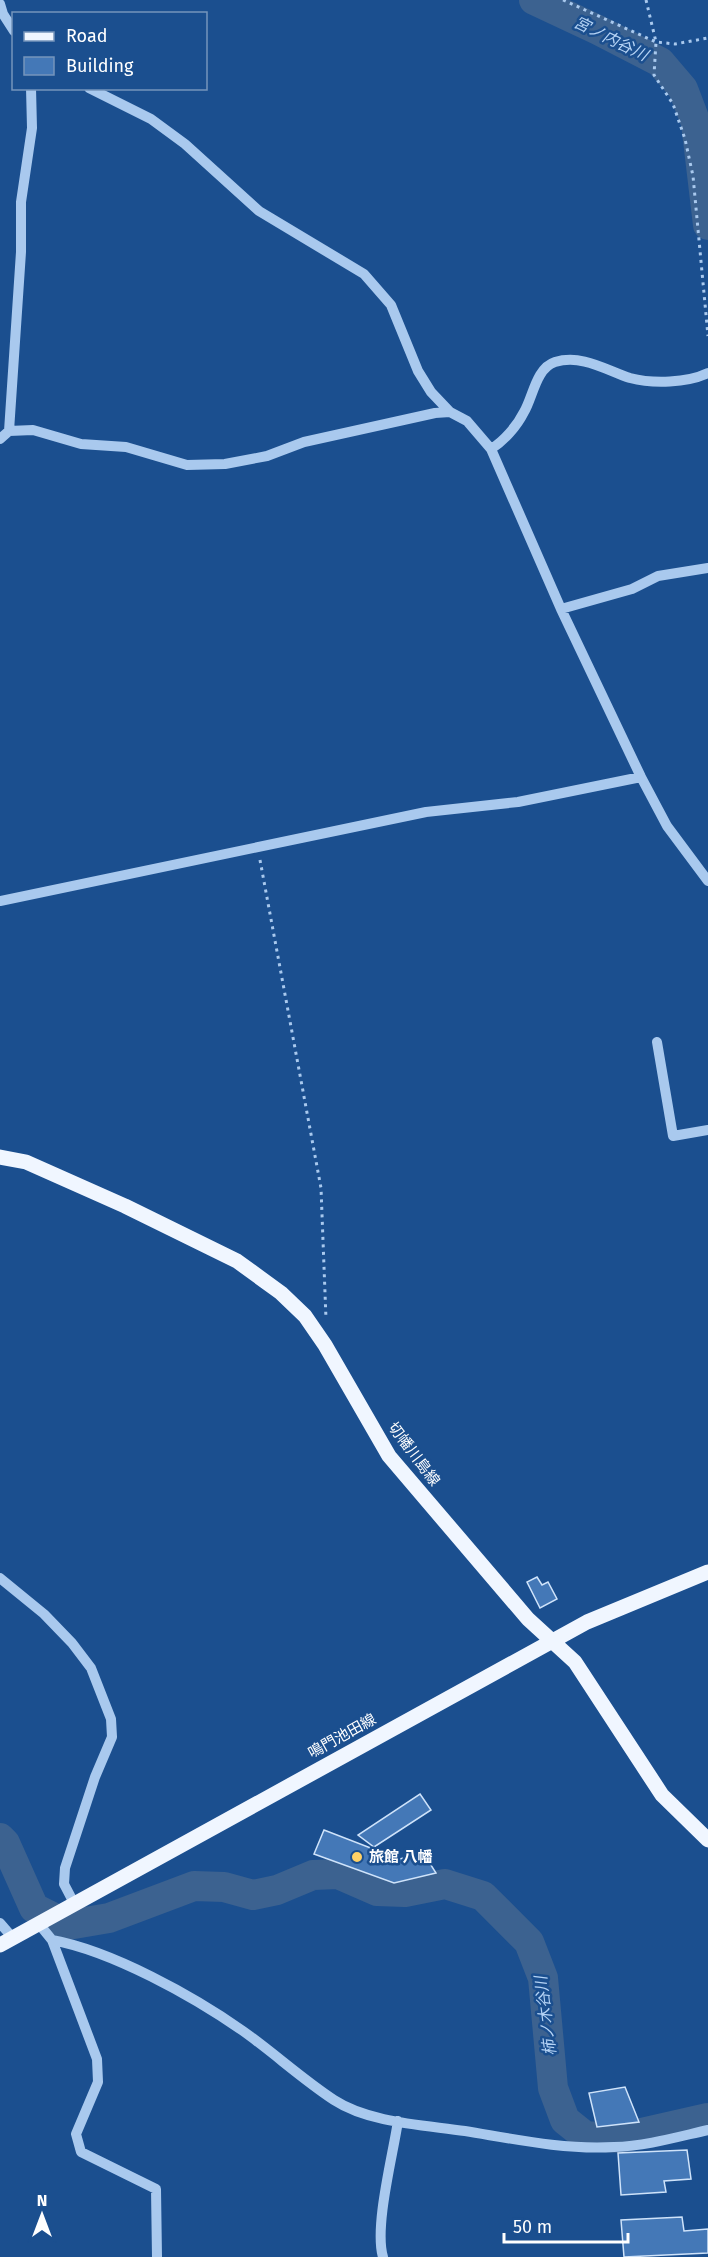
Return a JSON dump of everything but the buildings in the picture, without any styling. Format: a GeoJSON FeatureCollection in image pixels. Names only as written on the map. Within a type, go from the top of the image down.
{"type":"FeatureCollection","features":[{"type":"Feature","properties":{"kind":"main road","name":"切幡川島線"},"geometry":{"type":"LineString","coordinates":[[0,1157],[26,1162],[60,1176],[237,1262],[281,1293],[305,1316],[325,1345],[389,1456],[528,1619],[580,1668],[662,1796],[708,1840]]}},
{"type":"Feature","properties":{"kind":"main road","name":"鳴門池田線"},"geometry":{"type":"LineString","coordinates":[[7,1941],[587,1622],[708,1572]]}},
{"type":"Feature","properties":{"kind":"street"},"geometry":{"type":"LineString","coordinates":[[0,4],[3,14],[12,28]]}},
{"type":"Feature","properties":{"kind":"street"},"geometry":{"type":"LineString","coordinates":[[9,431],[21,252],[21,202],[32,128],[31,90]]}},
{"type":"Feature","properties":{"kind":"street"},"geometry":{"type":"LineString","coordinates":[[93,90],[151,119],[185,144],[259,211],[364,274],[392,305],[418,371],[430,392],[450,412],[467,421],[490,449],[561,609],[641,777],[667,826],[708,881]]}},
{"type":"Feature","properties":{"kind":"street"},"geometry":{"type":"LineString","coordinates":[[490,449],[501,443],[524,413],[539,375],[552,362],[569,360],[596,364],[631,378],[655,382],[700,377],[708,373]]}},
{"type":"Feature","properties":{"kind":"street"},"geometry":{"type":"LineString","coordinates":[[0,439],[9,431],[33,430],[81,444],[126,447],[187,465],[225,464],[267,456],[304,442],[435,413],[450,412]]}},
{"type":"Feature","properties":{"kind":"street"},"geometry":{"type":"LineString","coordinates":[[561,609],[632,589],[658,576],[708,568]]}},
{"type":"Feature","properties":{"kind":"street"},"geometry":{"type":"LineString","coordinates":[[0,901],[426,812],[518,802],[641,777]]}},
{"type":"Feature","properties":{"kind":"street"},"geometry":{"type":"LineString","coordinates":[[657,1042],[673,1136],[708,1130]]}},
{"type":"Feature","properties":{"kind":"street"},"geometry":{"type":"LineString","coordinates":[[0,1578],[44,1614],[72,1643],[91,1668],[111,1719],[112,1737],[95,1777],[65,1868],[64,1884],[69,1908]]}},
{"type":"Feature","properties":{"kind":"street"},"geometry":{"type":"LineString","coordinates":[[0,1923],[7,1941]]}},
{"type":"Feature","properties":{"kind":"street"},"geometry":{"type":"LineString","coordinates":[[41,1923],[52,1940],[97,2059],[98,2082],[76,2134],[81,2152],[156,2189],[157,2257]]}},
{"type":"Feature","properties":{"kind":"street"},"geometry":{"type":"LineString","coordinates":[[52,1940],[71,1944],[138,1970],[242,2030],[335,2101],[369,2115],[561,2146],[614,2147],[653,2142],[708,2130]]}},
{"type":"Feature","properties":{"kind":"street"},"geometry":{"type":"LineString","coordinates":[[383,2257],[380,2247],[382,2221],[398,2121]]}},
{"type":"Feature","properties":{"kind":"path"},"geometry":{"type":"LineString","coordinates":[[563,0],[656,42],[675,44],[708,38]]}},
{"type":"Feature","properties":{"kind":"path"},"geometry":{"type":"LineString","coordinates":[[646,0],[656,42],[654,75],[674,104],[693,176],[708,336]]}},
{"type":"Feature","properties":{"kind":"path"},"geometry":{"type":"LineString","coordinates":[[257,847],[321,1188],[327,1321],[325,1345]]}},
{"type":"Feature","properties":{"kind":"waterway","name":"宮ノ内谷川"},"geometry":{"type":"LineString","coordinates":[[534,0],[660,62],[683,89],[696,123],[708,225]]}},
{"type":"Feature","properties":{"kind":"waterway","name":"柿ノ木谷川"},"geometry":{"type":"LineString","coordinates":[[0,1838],[5,1843],[34,1908],[68,1925],[109,1918],[194,1886],[224,1887],[253,1895],[277,1890],[313,1875],[338,1874],[377,1891],[405,1892],[445,1884],[483,1896],[529,1942],[543,1978],[553,2088],[565,2120],[585,2136],[620,2138],[708,2118]]}},
{"type":"Feature","properties":{"kind":"place","name":"旅館 八幡"},"geometry":{"type":"Point","coordinates":[357,1857]}}]}
